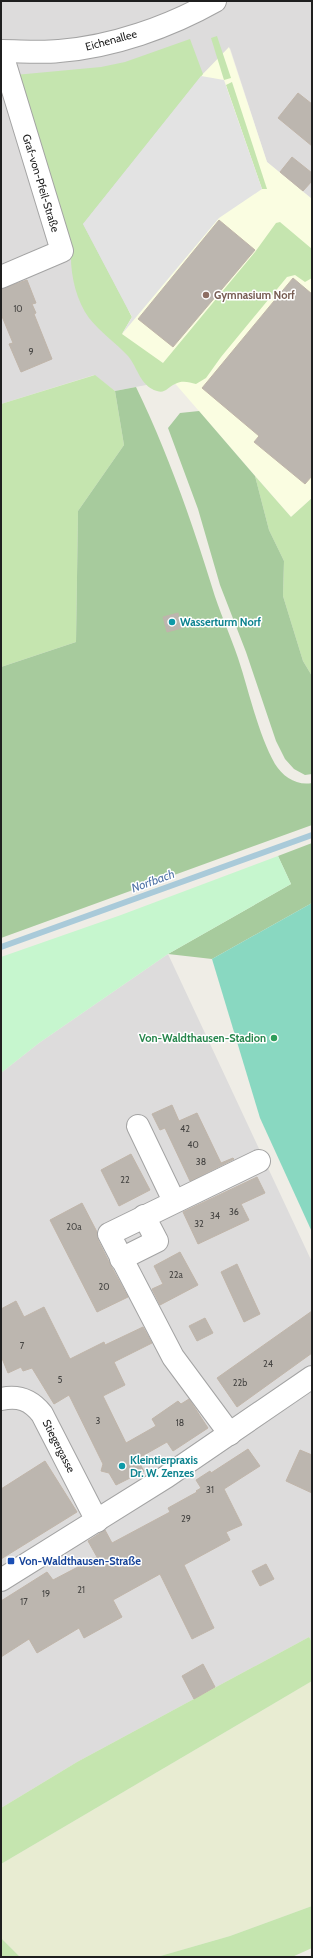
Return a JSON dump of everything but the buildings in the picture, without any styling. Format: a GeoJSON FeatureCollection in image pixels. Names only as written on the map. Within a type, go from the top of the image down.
{"type":"FeatureCollection","features":[{"type":"Feature","properties":{"kind":"street","name":"Eichenallee"},"geometry":{"type":"LineString","coordinates":[[1,51],[58,51],[111,42],[162,26],[215,1]]}},
{"type":"Feature","properties":{"kind":"street","name":"Graf-von-Pfeil-Straße"},"geometry":{"type":"LineString","coordinates":[[1,51],[62,251],[1,277]]}},
{"type":"Feature","properties":{"kind":"street"},"geometry":{"type":"LineString","coordinates":[[138,1126],[174,1201]]}},
{"type":"Feature","properties":{"kind":"street"},"geometry":{"type":"LineString","coordinates":[[230,1434],[173,1357],[109,1234],[174,1201],[259,1161]]}},
{"type":"Feature","properties":{"kind":"street"},"geometry":{"type":"LineString","coordinates":[[1,1580],[97,1521],[230,1434],[312,1377]]}},
{"type":"Feature","properties":{"kind":"street","name":"Stiegergasse"},"geometry":{"type":"LineString","coordinates":[[1,1399],[21,1398],[36,1407],[42,1414],[97,1521]]}},
{"type":"Feature","properties":{"kind":"shaded area"},"geometry":{"type":"Polygon","coordinates":[[[1,1],[312,1],[312,199],[267,162],[230,48],[201,76],[172,380],[115,391],[94,375],[1,404],[1,1]]]}},
{"type":"Feature","properties":{"kind":"shaded area","name":"Gymnasium Norf"},"geometry":{"type":"Polygon","coordinates":[[[229,47],[267,162],[312,199],[312,498],[291,517],[172,380],[120,338],[201,76],[229,47]]]}},
{"type":"Feature","properties":{"kind":"shaded area"},"geometry":{"type":"Polygon","coordinates":[[[201,76],[224,80],[262,189],[219,218],[122,334],[132,317],[83,224],[201,76]]]}},
{"type":"Feature","properties":{"kind":"shaded area"},"geometry":{"type":"Polygon","coordinates":[[[168,954],[312,1262],[312,1642],[309,1637],[77,1762],[1,1808],[1,1073],[39,1043],[168,954]]]}},
{"type":"Feature","properties":{"kind":"shaded area"},"geometry":{"type":"Polygon","coordinates":[[[312,1681],[312,1906],[230,1936],[157,1957],[20,1957],[1,1938],[1,1864],[312,1681]]]}},
{"type":"Feature","properties":{"kind":"green space"},"geometry":{"type":"Polygon","coordinates":[[[217,36],[231,78],[224,80],[211,38],[217,36]]]}},
{"type":"Feature","properties":{"kind":"green space"},"geometry":{"type":"Polygon","coordinates":[[[190,39],[203,74],[83,224],[132,317],[122,334],[163,363],[255,252],[276,223],[280,222],[312,249],[312,278],[305,282],[295,275],[287,277],[221,357],[206,378],[196,384],[180,382],[160,392],[151,389],[143,381],[128,356],[93,323],[84,311],[77,295],[73,278],[71,251],[15,75],[101,67],[125,62],[190,39]]]}},
{"type":"Feature","properties":{"kind":"green space"},"geometry":{"type":"Polygon","coordinates":[[[232,82],[267,189],[262,189],[226,85],[232,82]]]}},
{"type":"Feature","properties":{"kind":"green space"},"geometry":{"type":"Polygon","coordinates":[[[95,375],[115,391],[124,445],[78,511],[76,642],[1,667],[1,404],[95,375]]]}},
{"type":"Feature","properties":{"kind":"green space"},"geometry":{"type":"Polygon","coordinates":[[[136,387],[178,486],[269,752],[278,769],[286,777],[296,782],[306,784],[312,783],[312,825],[1,938],[1,667],[76,642],[78,511],[124,445],[115,391],[136,387]]]}},
{"type":"Feature","properties":{"kind":"green space"},"geometry":{"type":"Polygon","coordinates":[[[199,411],[255,476],[269,530],[284,561],[283,596],[303,661],[312,676],[312,774],[305,775],[294,769],[285,759],[276,741],[246,652],[220,585],[198,509],[168,428],[180,413],[199,411]]]}},
{"type":"Feature","properties":{"kind":"green space"},"geometry":{"type":"Polygon","coordinates":[[[255,476],[291,517],[312,498],[312,676],[303,661],[283,596],[284,561],[269,530],[255,476]]]}},
{"type":"Feature","properties":{"kind":"green space"},"geometry":{"type":"Polygon","coordinates":[[[312,843],[312,903],[212,959],[168,954],[291,884],[278,856],[312,843]]]}},
{"type":"Feature","properties":{"kind":"green space"},"geometry":{"type":"Polygon","coordinates":[[[278,856],[291,884],[168,954],[39,1043],[1,1073],[1,957],[121,915],[278,856]]]}},
{"type":"Feature","properties":{"kind":"green space","name":"Von-Waldthausen-Stadion"},"geometry":{"type":"Polygon","coordinates":[[[312,903],[312,1232],[260,1118],[212,959],[312,903]]]}},
{"type":"Feature","properties":{"kind":"green space"},"geometry":{"type":"Polygon","coordinates":[[[309,1637],[312,1642],[312,1681],[1,1864],[1,1808],[77,1762],[309,1637]]]}},
{"type":"Feature","properties":{"kind":"green space"},"geometry":{"type":"Polygon","coordinates":[[[312,1906],[312,1948],[292,1957],[157,1957],[230,1936],[312,1906]]]}},
{"type":"Feature","properties":{"kind":"green space"},"geometry":{"type":"Polygon","coordinates":[[[1,1938],[20,1957],[1,1957],[1,1938]]]}},
{"type":"Feature","properties":{"kind":"waterway","name":"Norfbach"},"geometry":{"type":"LineString","coordinates":[[1,947],[312,835]]}},
{"type":"Feature","properties":{"kind":"place","name":"Gymnasium Norf"},"geometry":{"type":"Point","coordinates":[206,295]}},
{"type":"Feature","properties":{"kind":"place","name":"Wasserturm Norf"},"geometry":{"type":"Point","coordinates":[172,622]}},
{"type":"Feature","properties":{"kind":"place","name":"Von-Waldthausen-Stadion"},"geometry":{"type":"Point","coordinates":[274,1038]}},
{"type":"Feature","properties":{"kind":"place","name":"Kleintierpraxis Dr. W. Zenzes"},"geometry":{"type":"Point","coordinates":[122,1466]}},
{"type":"Feature","properties":{"kind":"place","name":"Von-Waldthausen-Straße"},"geometry":{"type":"Point","coordinates":[11,1561]}}]}
